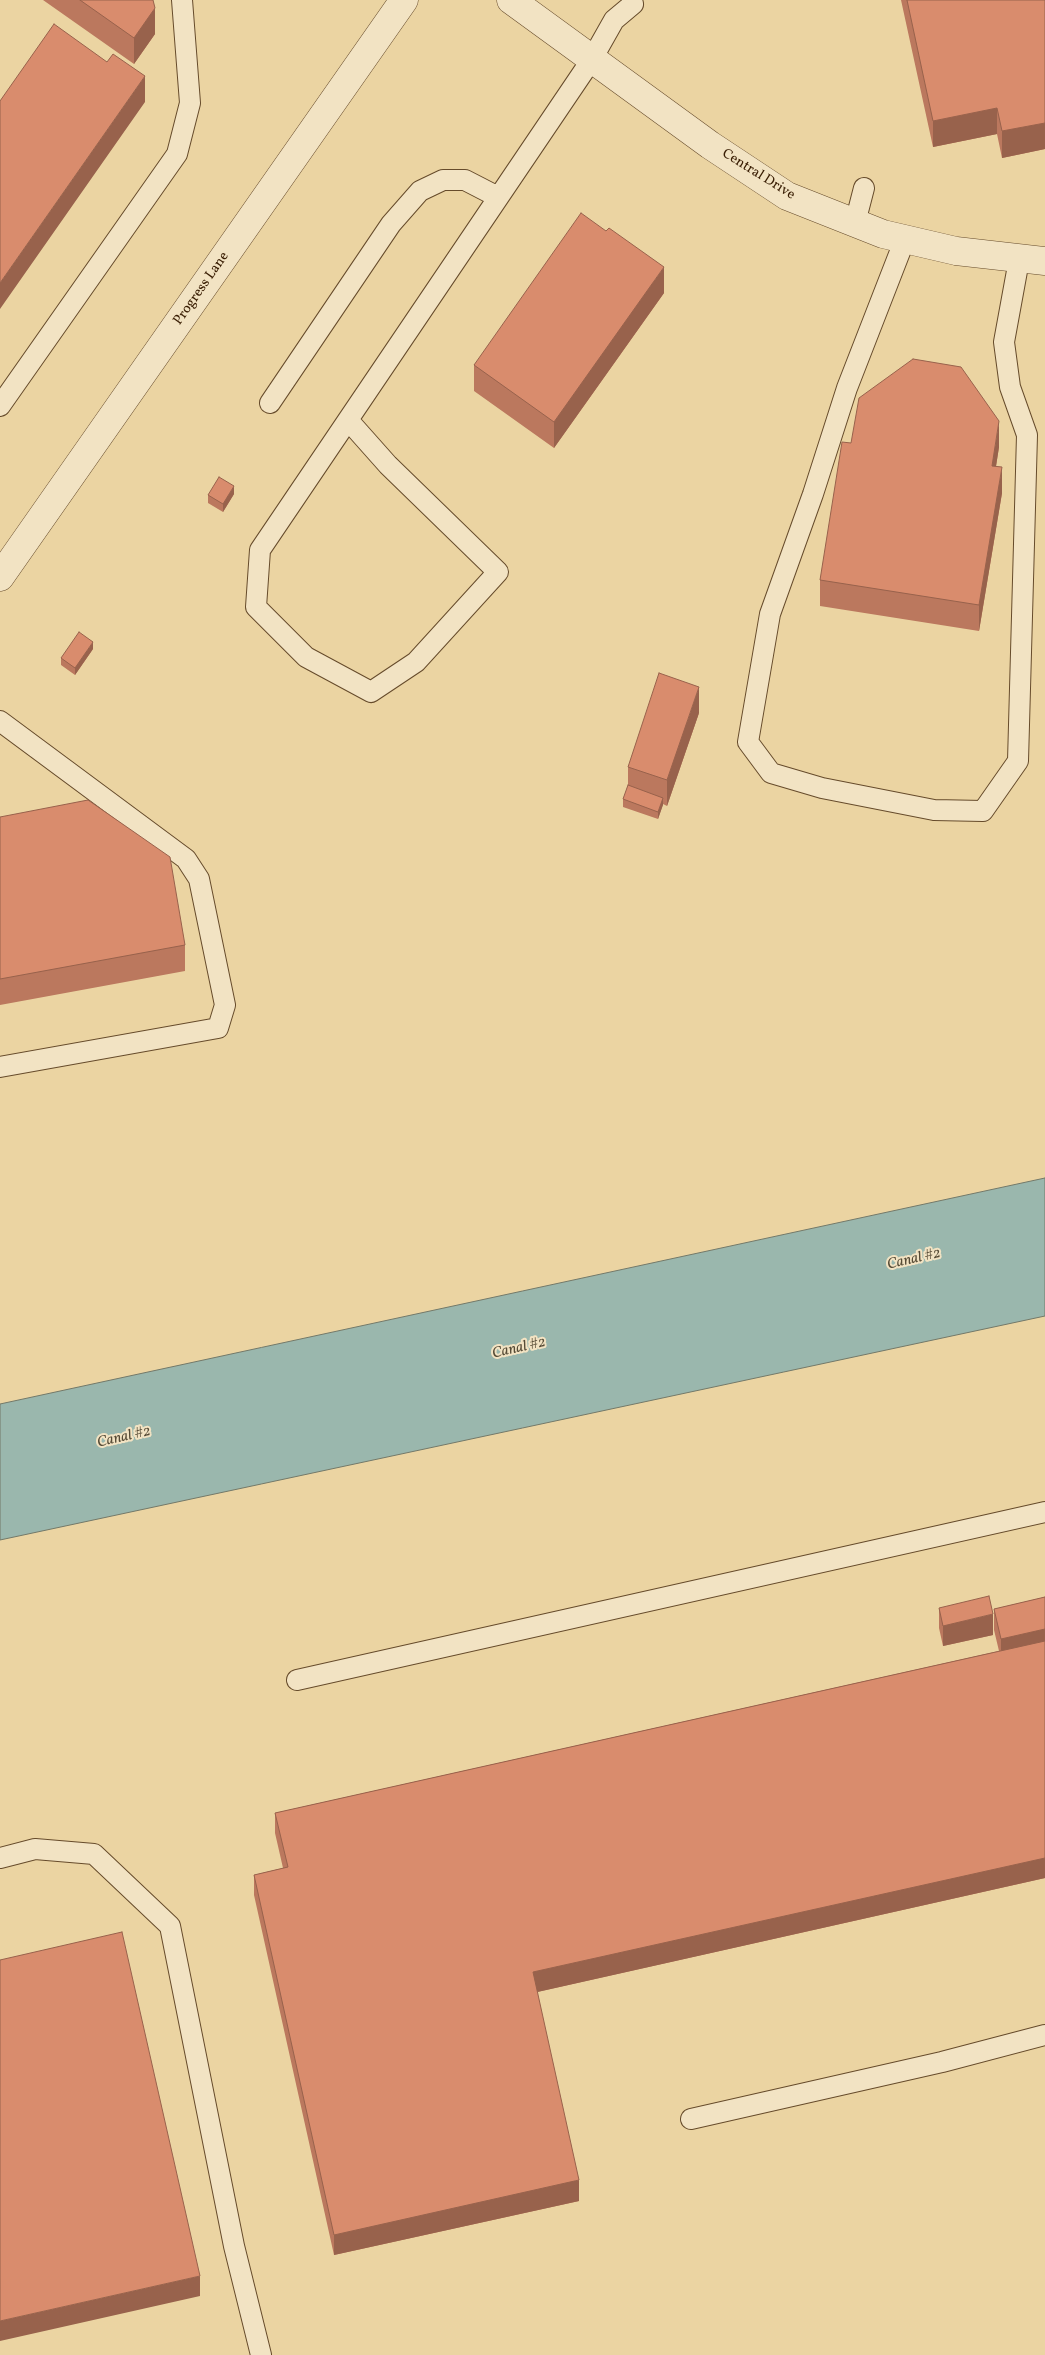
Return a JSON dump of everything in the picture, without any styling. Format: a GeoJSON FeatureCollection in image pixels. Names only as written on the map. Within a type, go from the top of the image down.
{"type":"FeatureCollection","features":[{"type":"Feature","properties":{"kind":"street","name":"Progress Lane"},"geometry":{"type":"LineString","coordinates":[[0,577],[404,0]]}},
{"type":"Feature","properties":{"kind":"street","name":"Central Drive"},"geometry":{"type":"LineString","coordinates":[[511,0],[710,145],[787,196],[883,234],[956,251],[1032,261]]}},
{"type":"Feature","properties":{"kind":"lane"},"geometry":{"type":"LineString","coordinates":[[0,406],[177,154],[190,103],[182,0]]}},
{"type":"Feature","properties":{"kind":"lane"},"geometry":{"type":"LineString","coordinates":[[348,420],[388,465],[498,572],[416,662],[372,692],[306,657],[256,607],[260,550],[592,59],[614,20],[632,4],[632,0]]}},
{"type":"Feature","properties":{"kind":"lane"},"geometry":{"type":"LineString","coordinates":[[270,403],[391,224],[420,191],[443,180],[465,180],[498,197]]}},
{"type":"Feature","properties":{"kind":"lane"},"geometry":{"type":"LineString","coordinates":[[855,223],[864,188]]}},
{"type":"Feature","properties":{"kind":"lane"},"geometry":{"type":"LineString","coordinates":[[905,239],[854,370],[813,494],[770,614],[748,742],[771,774],[822,788],[934,810],[982,811],[1018,762],[1027,435],[1010,387],[1004,342],[1032,261]]}},
{"type":"Feature","properties":{"kind":"lane"},"geometry":{"type":"LineString","coordinates":[[0,1067],[218,1028],[225,1005],[199,879],[186,859],[4,731]]}},
{"type":"Feature","properties":{"kind":"lane"},"geometry":{"type":"LineString","coordinates":[[297,1680],[1045,1512]]}},
{"type":"Feature","properties":{"kind":"lane"},"geometry":{"type":"LineString","coordinates":[[0,1858],[35,1850],[94,1854],[170,1926],[234,2246],[260,2355]]}},
{"type":"Feature","properties":{"kind":"lane"},"geometry":{"type":"LineString","coordinates":[[691,2119],[942,2062],[1045,2035]]}},
{"type":"Feature","properties":{"kind":"water","name":"Canal #2"},"geometry":{"type":"Polygon","coordinates":[[[1045,1178],[1045,1316],[0,1540],[0,1404],[1045,1178]]]}},
{"type":"Feature","properties":{"kind":"building"},"geometry":{"type":"Polygon","coordinates":[[[80,0],[153,0],[155,8],[134,38],[80,0]]]}},
{"type":"Feature","properties":{"kind":"building"},"geometry":{"type":"Polygon","coordinates":[[[907,0],[1045,0],[1045,123],[1002,131],[997,108],[933,121],[907,0]]]}},
{"type":"Feature","properties":{"kind":"building"},"geometry":{"type":"Polygon","coordinates":[[[54,24],[107,62],[113,54],[145,76],[0,283],[0,101],[54,24]]]}},
{"type":"Feature","properties":{"kind":"building"},"geometry":{"type":"Polygon","coordinates":[[[581,213],[606,231],[609,228],[664,267],[554,422],[474,365],[581,213]]]}},
{"type":"Feature","properties":{"kind":"building"},"geometry":{"type":"Polygon","coordinates":[[[913,359],[961,367],[999,421],[992,466],[1002,467],[979,605],[820,580],[842,442],[851,443],[859,398],[913,359]]]}},
{"type":"Feature","properties":{"kind":"building"},"geometry":{"type":"Polygon","coordinates":[[[219,477],[234,486],[223,504],[208,495],[219,477]]]}},
{"type":"Feature","properties":{"kind":"building"},"geometry":{"type":"Polygon","coordinates":[[[79,632],[93,642],[75,668],[61,658],[79,632]]]}},
{"type":"Feature","properties":{"kind":"building"},"geometry":{"type":"Polygon","coordinates":[[[659,673],[699,687],[667,780],[628,767],[659,673]]]}},
{"type":"Feature","properties":{"kind":"building"},"geometry":{"type":"Polygon","coordinates":[[[628,785],[663,798],[658,812],[623,799],[628,785]]]}},
{"type":"Feature","properties":{"kind":"building"},"geometry":{"type":"Polygon","coordinates":[[[88,800],[170,857],[185,945],[0,979],[0,817],[88,800]]]}},
{"type":"Feature","properties":{"kind":"building"},"geometry":{"type":"Polygon","coordinates":[[[989,1596],[993,1614],[943,1626],[939,1608],[989,1596]]]}},
{"type":"Feature","properties":{"kind":"building"},"geometry":{"type":"Polygon","coordinates":[[[1045,1597],[1045,1629],[1001,1639],[994,1609],[1045,1597]]]}},
{"type":"Feature","properties":{"kind":"building"},"geometry":{"type":"Polygon","coordinates":[[[1045,1641],[1045,1858],[533,1972],[579,2180],[334,2235],[254,1875],[288,1867],[275,1813],[1045,1641]]]}},
{"type":"Feature","properties":{"kind":"building"},"geometry":{"type":"Polygon","coordinates":[[[122,1932],[200,2276],[0,2321],[0,1960],[122,1932]]]}}]}
